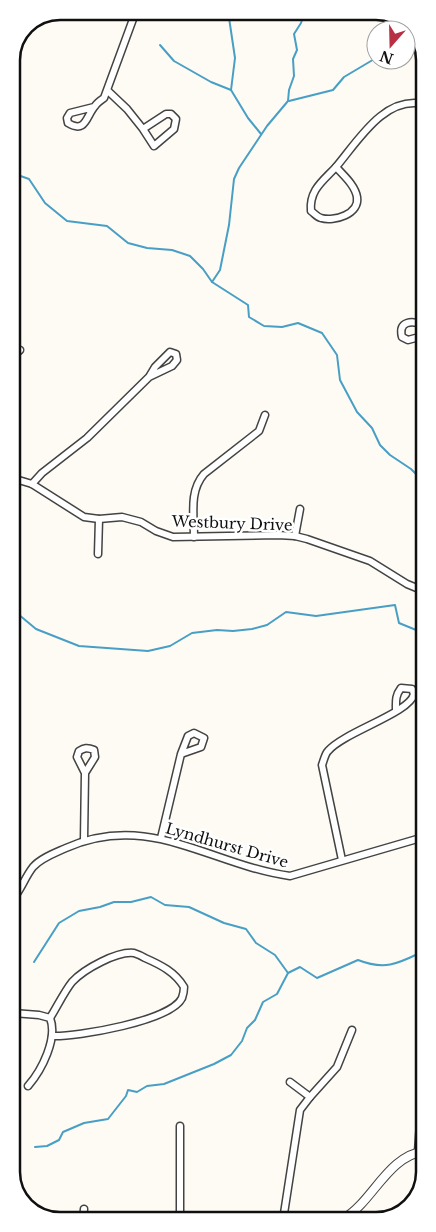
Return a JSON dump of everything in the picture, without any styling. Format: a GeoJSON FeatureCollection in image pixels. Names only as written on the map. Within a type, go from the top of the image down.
{"type":"FeatureCollection","features":[{"type":"Feature","properties":{"kind":"street"},"geometry":{"type":"LineString","coordinates":[[94,107],[104,98],[108,91],[133,20]]}},
{"type":"Feature","properties":{"kind":"street"},"geometry":{"type":"LineString","coordinates":[[108,91],[143,128],[154,146],[174,129],[176,119],[171,114],[166,114],[143,128]]}},
{"type":"Feature","properties":{"kind":"street"},"geometry":{"type":"LineString","coordinates":[[336,167],[353,186],[357,198],[354,208],[346,216],[328,219],[319,217],[311,211],[310,201],[315,190],[378,118],[398,106],[416,102]]}},
{"type":"Feature","properties":{"kind":"street"},"geometry":{"type":"LineString","coordinates":[[416,322],[408,322],[403,325],[401,331],[402,337],[408,340],[416,338]]}},
{"type":"Feature","properties":{"kind":"street"},"geometry":{"type":"LineString","coordinates":[[32,484],[87,438],[149,377]]}},
{"type":"Feature","properties":{"kind":"street"},"geometry":{"type":"LineString","coordinates":[[194,537],[193,499],[198,481],[204,474],[259,431],[265,415]]}},
{"type":"Feature","properties":{"kind":"street","name":"Westbury Drive"},"geometry":{"type":"LineString","coordinates":[[20,480],[32,484],[84,517],[99,519],[122,518],[141,522],[156,531],[173,537],[295,536],[370,561],[416,588]]}},
{"type":"Feature","properties":{"kind":"street"},"geometry":{"type":"LineString","coordinates":[[295,536],[300,509]]}},
{"type":"Feature","properties":{"kind":"street"},"geometry":{"type":"LineString","coordinates":[[98,554],[99,519]]}},
{"type":"Feature","properties":{"kind":"street"},"geometry":{"type":"LineString","coordinates":[[342,860],[322,765],[327,752],[339,741],[396,711]]}},
{"type":"Feature","properties":{"kind":"street"},"geometry":{"type":"LineString","coordinates":[[161,838],[181,754]]}},
{"type":"Feature","properties":{"kind":"street"},"geometry":{"type":"LineString","coordinates":[[84,840],[85,773]]}},
{"type":"Feature","properties":{"kind":"street","name":"Lyndhurst Drive"},"geometry":{"type":"LineString","coordinates":[[20,887],[33,867],[46,858],[84,840],[110,836],[161,838],[198,848],[272,874],[290,876],[416,838]]}},
{"type":"Feature","properties":{"kind":"street"},"geometry":{"type":"LineString","coordinates":[[50,1018],[72,982],[86,971],[118,955],[134,953],[165,967],[179,978],[184,987],[182,999],[171,1009],[153,1017],[102,1031],[70,1036],[52,1036]]}},
{"type":"Feature","properties":{"kind":"street"},"geometry":{"type":"LineString","coordinates":[[20,1014],[50,1018]]}},
{"type":"Feature","properties":{"kind":"street"},"geometry":{"type":"LineString","coordinates":[[28,1086],[36,1077],[45,1058],[54,1028],[50,1018]]}},
{"type":"Feature","properties":{"kind":"street"},"geometry":{"type":"LineString","coordinates":[[284,1212],[300,1110],[337,1067],[352,1030]]}},
{"type":"Feature","properties":{"kind":"street"},"geometry":{"type":"LineString","coordinates":[[290,1082],[310,1097]]}},
{"type":"Feature","properties":{"kind":"street"},"geometry":{"type":"LineString","coordinates":[[180,1126],[180,1212]]}},
{"type":"Feature","properties":{"kind":"street"},"geometry":{"type":"LineString","coordinates":[[353,1212],[393,1168],[416,1155]]}},
{"type":"Feature","properties":{"kind":"street"},"geometry":{"type":"LineString","coordinates":[[84,1208],[84,1212]]}},
{"type":"Feature","properties":{"kind":"waterway"},"geometry":{"type":"LineString","coordinates":[[229,20],[235,58],[231,90],[248,118],[261,134]]}},
{"type":"Feature","properties":{"kind":"waterway"},"geometry":{"type":"LineString","coordinates":[[212,282],[220,270],[229,225],[234,179],[239,168],[267,126],[288,101],[289,90],[294,76],[293,59],[297,50],[294,34],[302,20]]}},
{"type":"Feature","properties":{"kind":"waterway"},"geometry":{"type":"LineString","coordinates":[[160,45],[174,61],[211,82],[231,90]]}},
{"type":"Feature","properties":{"kind":"waterway"},"geometry":{"type":"LineString","coordinates":[[289,101],[333,90],[344,77],[366,64]]}},
{"type":"Feature","properties":{"kind":"waterway"},"geometry":{"type":"LineString","coordinates":[[20,176],[29,179],[45,203],[67,221],[107,226],[128,243],[147,248],[172,250],[190,256],[203,269],[212,282],[248,305],[249,317],[264,326],[282,327],[298,323],[322,333],[337,355],[340,380],[357,412],[372,428],[380,445],[390,455],[416,474]]}},
{"type":"Feature","properties":{"kind":"waterway"},"geometry":{"type":"LineString","coordinates":[[20,616],[36,629],[79,646],[148,651],[170,646],[192,633],[252,629],[267,625],[286,612],[316,616],[395,605],[399,623],[416,630]]}},
{"type":"Feature","properties":{"kind":"waterway"},"geometry":{"type":"LineString","coordinates":[[34,962],[59,923],[79,911],[114,902],[131,902],[151,897],[165,905],[189,907],[224,923],[246,929],[256,943],[275,955],[288,973]]}},
{"type":"Feature","properties":{"kind":"waterway"},"geometry":{"type":"LineString","coordinates":[[35,1147],[47,1146],[59,1140],[63,1132],[84,1123],[108,1119],[126,1096],[128,1090],[137,1092],[147,1086],[164,1084],[214,1064],[231,1055],[242,1041],[247,1028],[255,1020],[263,1002],[277,994],[288,973],[300,967],[317,978],[358,960],[385,965],[400,962],[416,955]]}}]}
